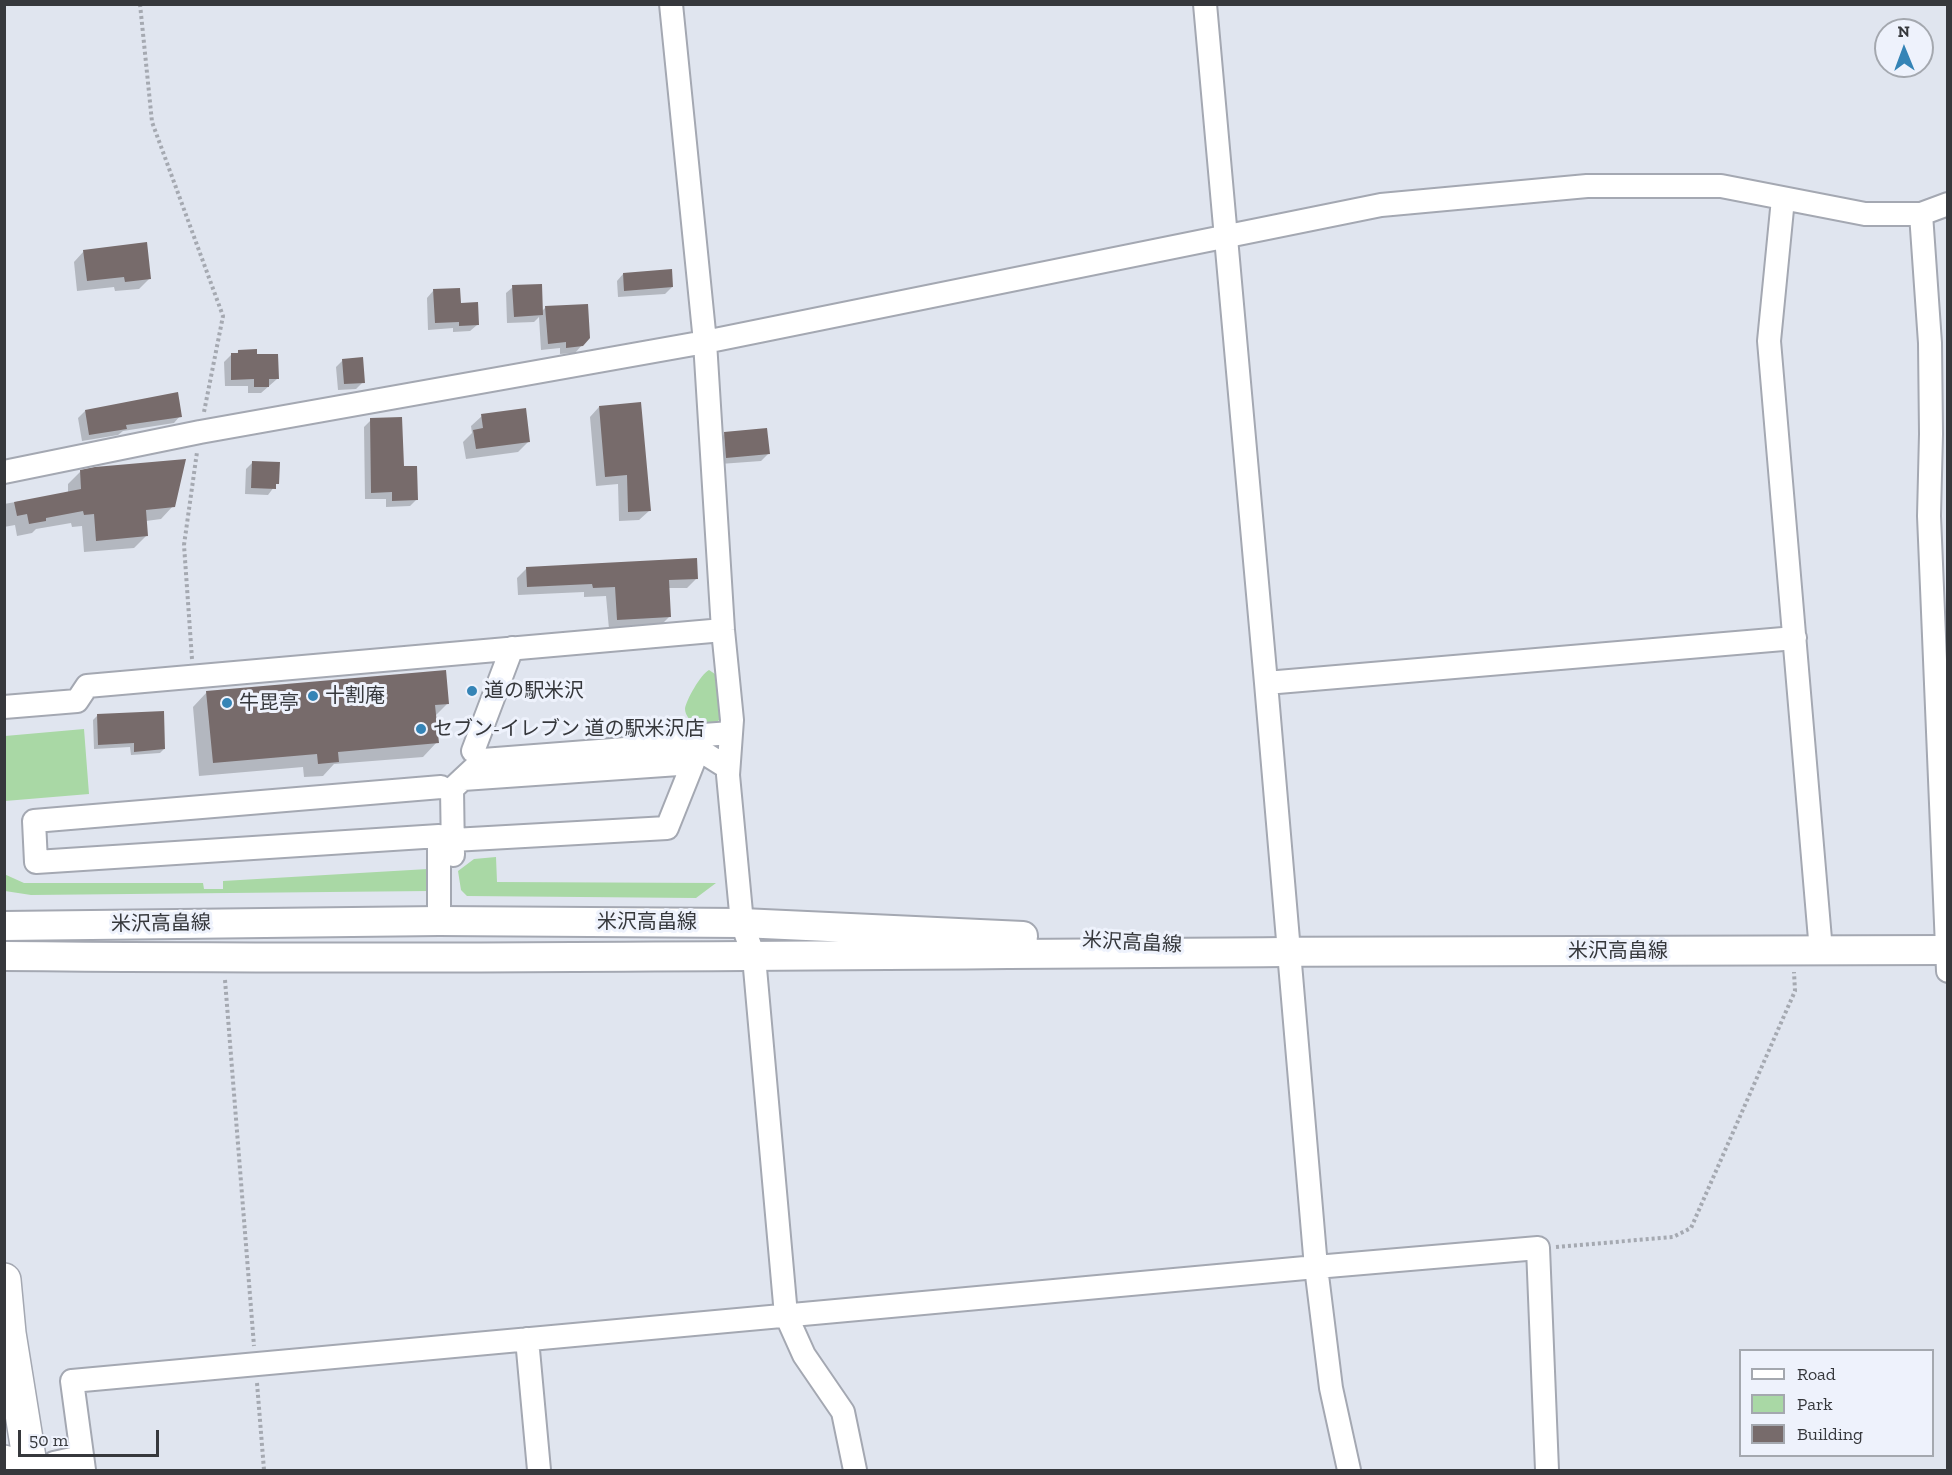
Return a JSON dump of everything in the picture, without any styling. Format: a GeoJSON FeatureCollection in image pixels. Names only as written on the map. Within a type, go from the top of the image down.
{"type":"FeatureCollection","features":[{"type":"Feature","properties":{"kind":"highway"},"geometry":{"type":"LineString","coordinates":[[4,1280],[9,1333],[43,1467]]}},
{"type":"Feature","properties":{"kind":"highway"},"geometry":{"type":"LineString","coordinates":[[4,1462],[7,1470]]}},
{"type":"Feature","properties":{"kind":"main road","name":"米沢高畠線"},"geometry":{"type":"LineString","coordinates":[[4,926],[445,921],[742,923],[1288,951]]}},
{"type":"Feature","properties":{"kind":"main road","name":"米沢高畠線"},"geometry":{"type":"LineString","coordinates":[[4,956],[754,957],[1288,951],[1793,950],[1947,957]]}},
{"type":"Feature","properties":{"kind":"street"},"geometry":{"type":"LineString","coordinates":[[671,4],[705,342],[723,630],[732,720],[728,768],[742,923],[754,957],[786,1315],[804,1356],[843,1412],[855,1470]]}},
{"type":"Feature","properties":{"kind":"street"},"geometry":{"type":"LineString","coordinates":[[1205,4],[1316,1267],[1331,1388],[1349,1470]]}},
{"type":"Feature","properties":{"kind":"street"},"geometry":{"type":"LineString","coordinates":[[4,472],[200,432],[705,342],[1381,205],[1587,186],[1721,186],[1864,214],[1921,214],[1947,204]]}},
{"type":"Feature","properties":{"kind":"street"},"geometry":{"type":"LineString","coordinates":[[1783,199],[1769,341],[1821,951]]}},
{"type":"Feature","properties":{"kind":"street"},"geometry":{"type":"LineString","coordinates":[[1921,214],[1938,343],[1931,434],[1929,516],[1943,764],[1947,957]]}},
{"type":"Feature","properties":{"kind":"street"},"geometry":{"type":"LineString","coordinates":[[4,707],[78,701],[87,686],[723,630]]}},
{"type":"Feature","properties":{"kind":"street"},"geometry":{"type":"LineString","coordinates":[[1266,683],[1795,638]]}},
{"type":"Feature","properties":{"kind":"street"},"geometry":{"type":"LineString","coordinates":[[463,779],[693,763],[667,828],[446,838],[36,862],[34,821],[441,787],[473,751],[512,648]]}},
{"type":"Feature","properties":{"kind":"street"},"geometry":{"type":"LineString","coordinates":[[473,751],[731,732]]}},
{"type":"Feature","properties":{"kind":"street"},"geometry":{"type":"LineString","coordinates":[[446,838],[452,789],[483,760],[690,744],[728,768]]}},
{"type":"Feature","properties":{"kind":"street"},"geometry":{"type":"LineString","coordinates":[[441,787],[446,838],[445,921]]}},
{"type":"Feature","properties":{"kind":"street"},"geometry":{"type":"LineString","coordinates":[[43,1467],[82,1464],[72,1381],[1538,1248],[1547,1470]]}},
{"type":"Feature","properties":{"kind":"street"},"geometry":{"type":"LineString","coordinates":[[527,1339],[539,1470]]}},
{"type":"Feature","properties":{"kind":"path"},"geometry":{"type":"LineString","coordinates":[[140,4],[152,122],[223,316],[200,432],[184,545],[192,659]]}},
{"type":"Feature","properties":{"kind":"path"},"geometry":{"type":"LineString","coordinates":[[1538,1248],[1673,1237],[1691,1228],[1795,991],[1793,950]]}},
{"type":"Feature","properties":{"kind":"path"},"geometry":{"type":"LineString","coordinates":[[224,958],[264,1470]]}},
{"type":"Feature","properties":{"kind":"green space"},"geometry":{"type":"Polygon","coordinates":[[[709,670],[715,674],[720,719],[714,725],[696,726],[686,714],[685,709],[694,688],[709,670]]]}},
{"type":"Feature","properties":{"kind":"green space"},"geometry":{"type":"Polygon","coordinates":[[[84,729],[89,794],[5,801],[5,736],[84,729]]]}},
{"type":"Feature","properties":{"kind":"green space"},"geometry":{"type":"Polygon","coordinates":[[[496,857],[497,882],[716,883],[696,898],[467,896],[461,890],[458,871],[474,859],[496,857]]]}},
{"type":"Feature","properties":{"kind":"green space"},"geometry":{"type":"Polygon","coordinates":[[[428,869],[429,891],[31,895],[5,891],[4,874],[24,883],[203,883],[204,889],[223,889],[223,881],[428,869]]]}},
{"type":"Feature","properties":{"kind":"building"},"geometry":{"type":"Polygon","coordinates":[[[147,242],[151,279],[125,282],[124,277],[87,281],[83,250],[147,242]]]}},
{"type":"Feature","properties":{"kind":"building"},"geometry":{"type":"Polygon","coordinates":[[[672,269],[673,287],[624,291],[623,273],[672,269]]]}},
{"type":"Feature","properties":{"kind":"building"},"geometry":{"type":"Polygon","coordinates":[[[542,284],[543,315],[514,317],[512,285],[542,284]]]}},
{"type":"Feature","properties":{"kind":"building"},"geometry":{"type":"Polygon","coordinates":[[[460,288],[461,303],[478,302],[479,325],[459,326],[459,322],[435,323],[433,289],[460,288]]]}},
{"type":"Feature","properties":{"kind":"building"},"geometry":{"type":"Polygon","coordinates":[[[588,304],[590,338],[583,346],[566,348],[566,342],[548,344],[545,306],[588,304]]]}},
{"type":"Feature","properties":{"kind":"building"},"geometry":{"type":"Polygon","coordinates":[[[257,349],[257,354],[278,354],[279,379],[269,379],[269,387],[254,387],[254,379],[231,380],[231,353],[238,353],[238,350],[257,349]]]}},
{"type":"Feature","properties":{"kind":"building"},"geometry":{"type":"Polygon","coordinates":[[[363,357],[365,383],[344,384],[342,359],[363,357]]]}},
{"type":"Feature","properties":{"kind":"building"},"geometry":{"type":"Polygon","coordinates":[[[178,392],[182,417],[126,425],[127,429],[89,435],[85,410],[178,392]]]}},
{"type":"Feature","properties":{"kind":"building"},"geometry":{"type":"Polygon","coordinates":[[[641,402],[651,511],[628,512],[627,475],[605,477],[599,406],[641,402]]]}},
{"type":"Feature","properties":{"kind":"building"},"geometry":{"type":"Polygon","coordinates":[[[526,408],[530,442],[476,449],[473,430],[483,428],[481,414],[526,408]]]}},
{"type":"Feature","properties":{"kind":"building"},"geometry":{"type":"Polygon","coordinates":[[[402,417],[404,466],[417,466],[418,500],[392,501],[392,492],[371,493],[370,418],[402,417]]]}},
{"type":"Feature","properties":{"kind":"building"},"geometry":{"type":"Polygon","coordinates":[[[767,428],[770,454],[726,458],[724,432],[767,428]]]}},
{"type":"Feature","properties":{"kind":"building"},"geometry":{"type":"Polygon","coordinates":[[[186,459],[175,507],[146,510],[148,536],[96,541],[94,514],[84,515],[83,511],[46,518],[46,521],[29,524],[27,514],[17,516],[14,502],[81,489],[80,470],[186,459]]]}},
{"type":"Feature","properties":{"kind":"building"},"geometry":{"type":"Polygon","coordinates":[[[252,461],[280,462],[279,484],[276,484],[276,489],[251,488],[252,461]]]}},
{"type":"Feature","properties":{"kind":"building"},"geometry":{"type":"Polygon","coordinates":[[[697,558],[698,579],[669,580],[671,617],[617,620],[615,587],[593,588],[592,584],[527,587],[526,567],[697,558]]]}},
{"type":"Feature","properties":{"kind":"building"},"geometry":{"type":"Polygon","coordinates":[[[446,670],[449,704],[435,705],[439,743],[338,752],[339,762],[318,764],[317,754],[213,763],[206,691],[446,670]]]}},
{"type":"Feature","properties":{"kind":"building"},"geometry":{"type":"Polygon","coordinates":[[[164,711],[165,749],[134,752],[134,743],[98,745],[97,714],[164,711]]]}},
{"type":"Feature","properties":{"kind":"place","name":"道の駅米沢"},"geometry":{"type":"Point","coordinates":[472,691]}},
{"type":"Feature","properties":{"kind":"place","name":"十割庵"},"geometry":{"type":"Point","coordinates":[313,696]}},
{"type":"Feature","properties":{"kind":"place","name":"牛毘亭"},"geometry":{"type":"Point","coordinates":[227,703]}},
{"type":"Feature","properties":{"kind":"place","name":"セブン-イレブン 道の駅米沢店"},"geometry":{"type":"Point","coordinates":[421,729]}}]}
